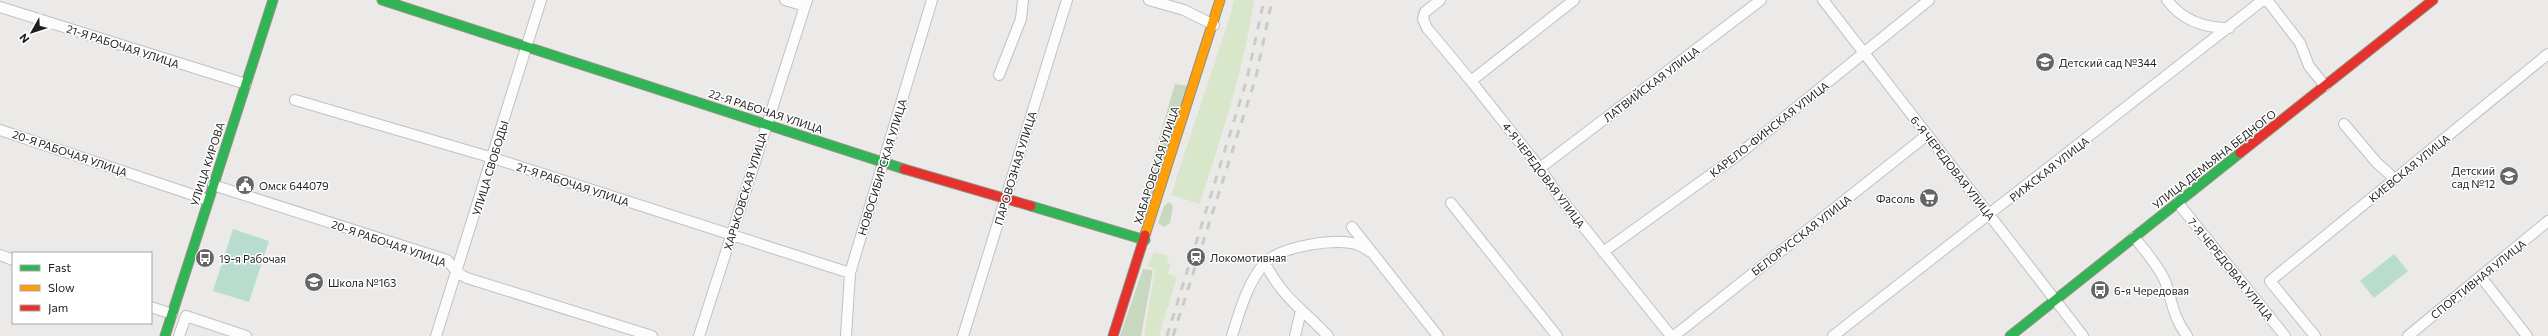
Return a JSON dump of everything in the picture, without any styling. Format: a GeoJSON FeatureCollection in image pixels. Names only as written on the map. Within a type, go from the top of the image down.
{"type":"FeatureCollection","features":[{"type":"Feature","properties":{"kind":"main road","name":"УЛИЦА КИРОВА"},"geometry":{"type":"LineString","coordinates":[[165,336],[273,0]]}},
{"type":"Feature","properties":{"kind":"main road","name":"22-Я РАБОЧАЯ УЛИЦА"},"geometry":{"type":"LineString","coordinates":[[382,0],[527,45],[884,163],[1006,198],[1057,216],[1145,240]]}},
{"type":"Feature","properties":{"kind":"main road","name":"ХАБАРОВСКАЯ УЛИЦА"},"geometry":{"type":"LineString","coordinates":[[1113,336],[1214,25],[1220,0]]}},
{"type":"Feature","properties":{"kind":"main road","name":"УЛИЦА ДЕМЬЯНА БЕДНОГО"},"geometry":{"type":"LineString","coordinates":[[2010,336],[2433,0]]}},
{"type":"Feature","properties":{"kind":"street","name":"УЛИЦА СВОБОДЫ"},"geometry":{"type":"LineString","coordinates":[[436,336],[458,273],[541,0]]}},
{"type":"Feature","properties":{"kind":"street"},"geometry":{"type":"LineString","coordinates":[[785,0],[806,3]]}},
{"type":"Feature","properties":{"kind":"street","name":"НОВОСИБИРСКАЯ УЛИЦА"},"geometry":{"type":"LineString","coordinates":[[846,336],[850,273],[932,0]]}},
{"type":"Feature","properties":{"kind":"street"},"geometry":{"type":"LineString","coordinates":[[999,75],[1021,19],[1023,0]]}},
{"type":"Feature","properties":{"kind":"street","name":"ПАРОВОЗНАЯ УЛИЦА"},"geometry":{"type":"LineString","coordinates":[[963,336],[1067,0]]}},
{"type":"Feature","properties":{"kind":"street"},"geometry":{"type":"LineString","coordinates":[[1148,0],[1184,10],[1214,25]]}},
{"type":"Feature","properties":{"kind":"street","name":"4-Я ЧЕРЕДОВАЯ УЛИЦА"},"geometry":{"type":"LineString","coordinates":[[1440,0],[1425,12],[1423,19],[1427,28],[1540,168],[1558,195],[1603,252],[1673,336]]}},
{"type":"Feature","properties":{"kind":"street"},"geometry":{"type":"LineString","coordinates":[[1471,81],[1574,0]]}},
{"type":"Feature","properties":{"kind":"street","name":"ЛАТВИЙСКАЯ УЛИЦА"},"geometry":{"type":"LineString","coordinates":[[1540,168],[1761,0]]}},
{"type":"Feature","properties":{"kind":"street","name":"6-Я ЧЕРЕДОВАЯ УЛИЦА"},"geometry":{"type":"LineString","coordinates":[[1823,0],[2083,336]]}},
{"type":"Feature","properties":{"kind":"street","name":"КАРЕЛО-ФИНСКАЯ УЛИЦА"},"geometry":{"type":"LineString","coordinates":[[1603,252],[1738,154],[1865,54],[1929,0]]}},
{"type":"Feature","properties":{"kind":"street"},"geometry":{"type":"LineString","coordinates":[[2167,0],[2185,19],[2220,28],[2229,28]]}},
{"type":"Feature","properties":{"kind":"street","name":"РИЖСКАЯ УЛИЦА"},"geometry":{"type":"LineString","coordinates":[[1833,336],[1988,213],[2002,206],[2263,0]]}},
{"type":"Feature","properties":{"kind":"street"},"geometry":{"type":"LineString","coordinates":[[2267,0],[2300,43],[2309,66],[2325,86]]}},
{"type":"Feature","properties":{"kind":"street","name":"ХАРЬКОВСКАЯ УЛИЦА"},"geometry":{"type":"LineString","coordinates":[[699,336],[766,123],[806,3]]}},
{"type":"Feature","properties":{"kind":"street","name":"21-Я РАБОЧАЯ УЛИЦА"},"geometry":{"type":"LineString","coordinates":[[0,6],[246,84]]}},
{"type":"Feature","properties":{"kind":"street","name":"КИЕВСКАЯ УЛИЦА"},"geometry":{"type":"LineString","coordinates":[[2315,336],[2270,281],[2548,54]]}},
{"type":"Feature","properties":{"kind":"street","name":"21-Я РАБОЧАЯ УЛИЦА"},"geometry":{"type":"LineString","coordinates":[[295,100],[493,158],[731,236],[850,273]]}},
{"type":"Feature","properties":{"kind":"street"},"geometry":{"type":"LineString","coordinates":[[2344,124],[2377,163],[2395,179]]}},
{"type":"Feature","properties":{"kind":"street","name":"20-Я РАБОЧАЯ УЛИЦА"},"geometry":{"type":"LineString","coordinates":[[0,130],[208,200]]}},
{"type":"Feature","properties":{"kind":"street","name":"БЕЛОРУССКАЯ УЛИЦА"},"geometry":{"type":"LineString","coordinates":[[1673,336],[1927,135]]}},
{"type":"Feature","properties":{"kind":"street","name":"20-Я РАБОЧАЯ УЛИЦА"},"geometry":{"type":"LineString","coordinates":[[213,185],[447,260],[458,273],[467,278],[652,336]]}},
{"type":"Feature","properties":{"kind":"street"},"geometry":{"type":"LineString","coordinates":[[1451,203],[1557,336]]}},
{"type":"Feature","properties":{"kind":"street","name":"7-Я ЧЕРЕДОВАЯ УЛИЦА"},"geometry":{"type":"LineString","coordinates":[[2178,203],[2285,336]]}},
{"type":"Feature","properties":{"kind":"street","name":"СПОРТИВНАЯ УЛИЦА"},"geometry":{"type":"LineString","coordinates":[[2408,336],[2548,221]]}},
{"type":"Feature","properties":{"kind":"street"},"geometry":{"type":"LineString","coordinates":[[1352,227],[1438,336]]}},
{"type":"Feature","properties":{"kind":"street"},"geometry":{"type":"LineString","coordinates":[[2134,237],[2158,269],[2165,282],[2171,309],[2187,336]]}},
{"type":"Feature","properties":{"kind":"street"},"geometry":{"type":"LineString","coordinates":[[1232,336],[1244,299],[1265,263],[1280,254],[1330,242],[1359,245],[1372,253]]}},
{"type":"Feature","properties":{"kind":"street"},"geometry":{"type":"LineString","coordinates":[[0,255],[12,260]]}},
{"type":"Feature","properties":{"kind":"street"},"geometry":{"type":"LineString","coordinates":[[1265,263],[1275,283],[1328,336]]}},
{"type":"Feature","properties":{"kind":"street"},"geometry":{"type":"LineString","coordinates":[[2481,277],[2527,336]]}},
{"type":"Feature","properties":{"kind":"street"},"geometry":{"type":"LineString","coordinates":[[152,307],[172,314]]}},
{"type":"Feature","properties":{"kind":"street"},"geometry":{"type":"LineString","coordinates":[[1295,336],[1302,311]]}},
{"type":"Feature","properties":{"kind":"street"},"geometry":{"type":"LineString","coordinates":[[179,336],[186,316],[246,336]]}},
{"type":"Feature","properties":{"kind":"green space"},"geometry":{"type":"Polygon","coordinates":[[[1234,0],[1254,0],[1250,26],[1224,128],[1200,204],[1171,195],[1229,20],[1234,0]]]}},
{"type":"Feature","properties":{"kind":"green space"},"geometry":{"type":"Polygon","coordinates":[[[1175,84],[1190,86],[1154,198],[1146,194],[1153,158],[1175,84]]]}},
{"type":"Feature","properties":{"kind":"green space"},"geometry":{"type":"Polygon","coordinates":[[[1169,202],[1173,206],[1170,223],[1164,227],[1158,223],[1164,206],[1169,202]]]}},
{"type":"Feature","properties":{"kind":"green space"},"geometry":{"type":"Polygon","coordinates":[[[233,229],[269,241],[249,302],[213,291],[233,229]]]}},
{"type":"Feature","properties":{"kind":"green space"},"geometry":{"type":"Polygon","coordinates":[[[1154,252],[1168,256],[1167,262],[1171,264],[1168,274],[1177,277],[1159,336],[1144,336],[1155,269],[1147,266],[1154,252]]]}},
{"type":"Feature","properties":{"kind":"green space"},"geometry":{"type":"Polygon","coordinates":[[[2394,254],[2408,271],[2374,298],[2360,281],[2394,254]]]}},
{"type":"Feature","properties":{"kind":"green space"},"geometry":{"type":"Polygon","coordinates":[[[1143,269],[1153,270],[1141,336],[1120,336],[1143,269]]]}},
{"type":"Feature","properties":{"kind":"railway"},"geometry":{"type":"LineString","coordinates":[[1167,336],[1247,79],[1264,0]]}},
{"type":"Feature","properties":{"kind":"railway"},"geometry":{"type":"LineString","coordinates":[[1173,336],[1256,77],[1272,0]]}},
{"type":"Feature","properties":{"kind":"traffic: fast"},"geometry":{"type":"LineString","coordinates":[[165,336],[273,0]]}},
{"type":"Feature","properties":{"kind":"traffic: fast"},"geometry":{"type":"LineString","coordinates":[[382,0],[904,169]]}},
{"type":"Feature","properties":{"kind":"traffic: fast"},"geometry":{"type":"LineString","coordinates":[[2010,336],[2240,153]]}},
{"type":"Feature","properties":{"kind":"traffic: fast"},"geometry":{"type":"LineString","coordinates":[[1031,206],[1145,240]]}},
{"type":"Feature","properties":{"kind":"traffic: slow"},"geometry":{"type":"LineString","coordinates":[[1145,235],[1220,0]]}},
{"type":"Feature","properties":{"kind":"traffic: jam"},"geometry":{"type":"LineString","coordinates":[[2240,153],[2433,0]]}},
{"type":"Feature","properties":{"kind":"traffic: jam"},"geometry":{"type":"LineString","coordinates":[[904,169],[1031,206]]}},
{"type":"Feature","properties":{"kind":"traffic: jam"},"geometry":{"type":"LineString","coordinates":[[1113,336],[1145,235]]}},
{"type":"Feature","properties":{"kind":"place","name":"Детский сад №344"},"geometry":{"type":"Point","coordinates":[2045,62]}},
{"type":"Feature","properties":{"kind":"place","name":"Детский сад №12"},"geometry":{"type":"Point","coordinates":[2509,176]}},
{"type":"Feature","properties":{"kind":"place","name":"Омск 644079"},"geometry":{"type":"Point","coordinates":[245,185]}},
{"type":"Feature","properties":{"kind":"place","name":"Фасоль"},"geometry":{"type":"Point","coordinates":[1929,198]}},
{"type":"Feature","properties":{"kind":"place","name":"Локомотивная"},"geometry":{"type":"Point","coordinates":[1196,257]}},
{"type":"Feature","properties":{"kind":"place","name":"19-я Рабочая"},"geometry":{"type":"Point","coordinates":[205,258]}},
{"type":"Feature","properties":{"kind":"place","name":"Школа №163"},"geometry":{"type":"Point","coordinates":[314,282]}},
{"type":"Feature","properties":{"kind":"place","name":"6-я Чередовая"},"geometry":{"type":"Point","coordinates":[2100,290]}}]}
